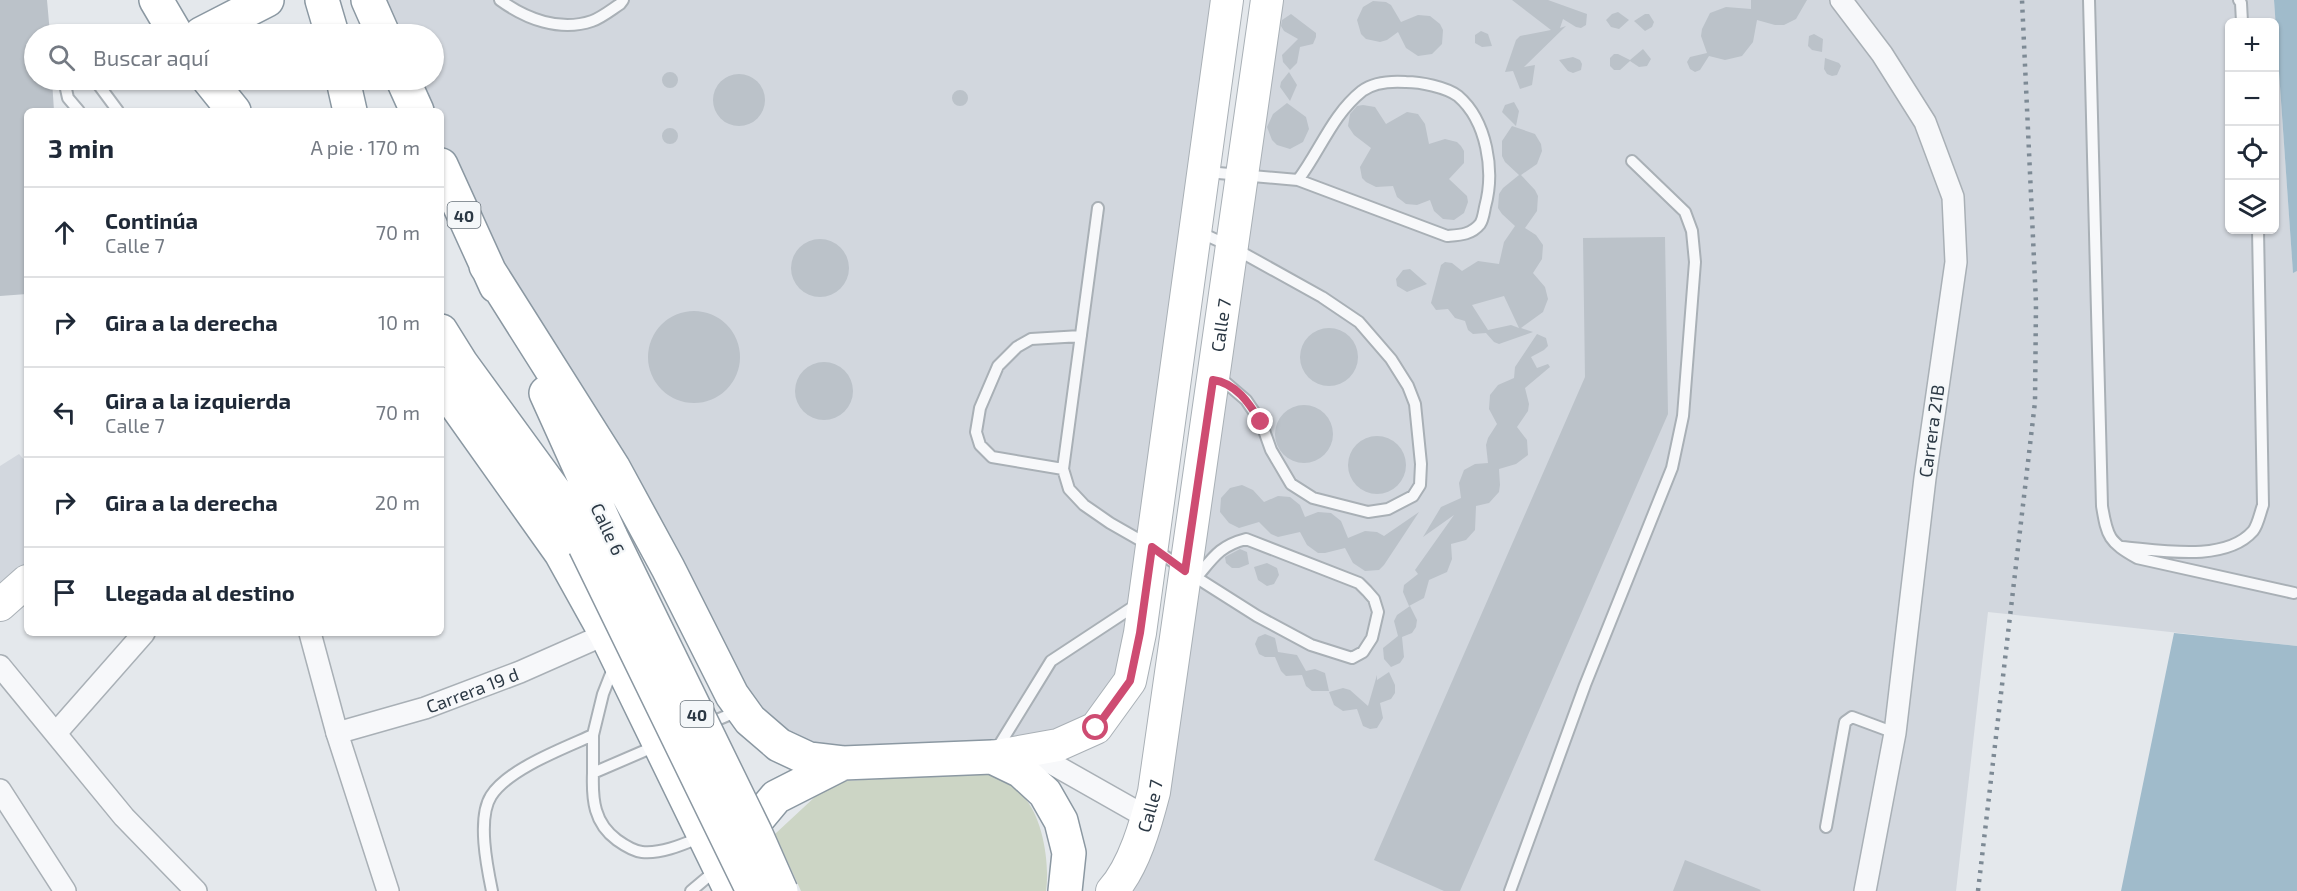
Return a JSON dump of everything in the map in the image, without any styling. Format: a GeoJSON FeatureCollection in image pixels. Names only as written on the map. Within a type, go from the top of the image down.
{"type":"FeatureCollection","features":[{"type":"Feature","properties":{"kind":"highway"},"geometry":{"type":"LineString","coordinates":[[156,0],[170,24]]}},
{"type":"Feature","properties":{"kind":"highway"},"geometry":{"type":"LineString","coordinates":[[220,24],[267,0]]}},
{"type":"Feature","properties":{"kind":"highway"},"geometry":{"type":"LineString","coordinates":[[368,0],[379,24]]}},
{"type":"Feature","properties":{"kind":"highway"},"geometry":{"type":"LineString","coordinates":[[217,90],[232,108]]}},
{"type":"Feature","properties":{"kind":"highway"},"geometry":{"type":"LineString","coordinates":[[345,90],[349,108]]}},
{"type":"Feature","properties":{"kind":"highway"},"geometry":{"type":"LineString","coordinates":[[408,90],[416,108]]}},
{"type":"Feature","properties":{"kind":"highway","name":"Calle 6"},"geometry":{"type":"LineString","coordinates":[[444,172],[486,266],[526,347],[598,541],[753,891]]}},
{"type":"Feature","properties":{"kind":"highway"},"geometry":{"type":"LineString","coordinates":[[486,266],[613,466],[741,710],[779,746],[809,759],[843,763],[992,757],[1021,771],[1045,793],[1061,821],[1069,853],[1065,891]]}},
{"type":"Feature","properties":{"kind":"highway","name":"Calle 6"},"geometry":{"type":"LineString","coordinates":[[444,336],[461,363],[555,492],[598,541],[755,832],[781,891]]}},
{"type":"Feature","properties":{"kind":"highway"},"geometry":{"type":"LineString","coordinates":[[444,388],[561,553],[611,646],[725,879]]}},
{"type":"Feature","properties":{"kind":"highway"},"geometry":{"type":"LineString","coordinates":[[725,879],[764,809],[776,797],[843,763]]}},
{"type":"Feature","properties":{"kind":"main road"},"geometry":{"type":"LineString","coordinates":[[992,757],[1058,745],[1096,728],[1130,681],[1145,600],[1227,0]]}},
{"type":"Feature","properties":{"kind":"main road","name":"Calle 7"},"geometry":{"type":"LineString","coordinates":[[1112,891],[1122,880],[1148,818],[1154,792],[1191,575],[1213,380],[1268,0]]}},
{"type":"Feature","properties":{"kind":"main road"},"geometry":{"type":"LineString","coordinates":[[0,605],[24,584]]}},
{"type":"Feature","properties":{"kind":"street","name":"Carrera 21B"},"geometry":{"type":"LineString","coordinates":[[1840,0],[1882,54],[1925,122],[1953,197],[1956,262],[1925,478],[1895,732],[1865,891]]}},
{"type":"Feature","properties":{"kind":"street"},"geometry":{"type":"LineString","coordinates":[[56,733],[141,636]]}},
{"type":"Feature","properties":{"kind":"street"},"geometry":{"type":"LineString","coordinates":[[311,636],[337,732],[388,891]]}},
{"type":"Feature","properties":{"kind":"street","name":"Carrera 19 d"},"geometry":{"type":"LineString","coordinates":[[337,732],[425,708],[520,672],[611,646]]}},
{"type":"Feature","properties":{"kind":"street"},"geometry":{"type":"LineString","coordinates":[[0,666],[124,817],[196,891]]}},
{"type":"Feature","properties":{"kind":"street"},"geometry":{"type":"LineString","coordinates":[[1028,750],[1148,818]]}},
{"type":"Feature","properties":{"kind":"street"},"geometry":{"type":"LineString","coordinates":[[0,790],[65,891]]}},
{"type":"Feature","properties":{"kind":"lane"},"geometry":{"type":"LineString","coordinates":[[500,0],[515,11],[547,23],[568,26],[593,21],[620,4],[622,0]]}},
{"type":"Feature","properties":{"kind":"lane"},"geometry":{"type":"LineString","coordinates":[[2090,0],[2102,506],[2106,531],[2118,547],[2137,558],[2294,593]]}},
{"type":"Feature","properties":{"kind":"lane"},"geometry":{"type":"LineString","coordinates":[[2239,0],[2242,18]]}},
{"type":"Feature","properties":{"kind":"lane"},"geometry":{"type":"LineString","coordinates":[[1204,172],[1298,180],[1447,236],[1468,234],[1480,223],[1488,198],[1490,164],[1478,123],[1457,96],[1423,82],[1387,81],[1363,90],[1340,113],[1311,163],[1298,180]]}},
{"type":"Feature","properties":{"kind":"lane"},"geometry":{"type":"LineString","coordinates":[[66,90],[68,98],[76,108]]}},
{"type":"Feature","properties":{"kind":"lane"},"geometry":{"type":"LineString","coordinates":[[102,90],[116,108]]}},
{"type":"Feature","properties":{"kind":"lane"},"geometry":{"type":"LineString","coordinates":[[1510,891],[1585,685],[1672,468],[1683,416],[1695,262],[1692,231],[1685,212],[1632,161]]}},
{"type":"Feature","properties":{"kind":"lane"},"geometry":{"type":"LineString","coordinates":[[1098,208],[1063,468],[1069,489],[1084,505],[1152,547],[1191,575],[1257,616],[1311,645],[1352,658],[1363,652],[1372,638],[1378,612],[1374,599],[1359,583],[1246,539],[1228,544],[1191,575]]}},
{"type":"Feature","properties":{"kind":"lane"},"geometry":{"type":"LineString","coordinates":[[1196,230],[1232,247],[1322,297],[1359,322],[1391,359],[1408,386],[1414,404],[1421,464],[1419,485],[1413,496],[1388,509],[1368,512],[1313,498],[1291,484],[1271,450],[1261,422],[1246,400],[1225,382],[1213,380]]}},
{"type":"Feature","properties":{"kind":"lane"},"geometry":{"type":"LineString","coordinates":[[2118,547],[2202,553],[2236,543],[2253,531],[2263,505],[2258,234]]}},
{"type":"Feature","properties":{"kind":"lane"},"geometry":{"type":"LineString","coordinates":[[1063,468],[992,457],[980,445],[976,432],[980,408],[998,366],[1017,347],[1031,339],[1081,336]]}},
{"type":"Feature","properties":{"kind":"lane"},"geometry":{"type":"LineString","coordinates":[[992,757],[1051,661],[1145,600]]}},
{"type":"Feature","properties":{"kind":"lane"},"geometry":{"type":"LineString","coordinates":[[611,646],[603,694],[592,735],[592,796],[598,818],[609,834],[625,846],[642,852],[678,847],[704,836]]}},
{"type":"Feature","properties":{"kind":"lane"},"geometry":{"type":"LineString","coordinates":[[592,773],[741,710]]}},
{"type":"Feature","properties":{"kind":"lane"},"geometry":{"type":"LineString","coordinates":[[1826,827],[1845,722],[1852,717],[1895,732]]}},
{"type":"Feature","properties":{"kind":"lane"},"geometry":{"type":"LineString","coordinates":[[492,891],[486,860],[484,825],[490,797],[506,779],[541,758],[592,735]]}},
{"type":"Feature","properties":{"kind":"lane"},"geometry":{"type":"LineString","coordinates":[[691,891],[725,879]]}},
{"type":"Feature","properties":{"kind":"shaded area"},"geometry":{"type":"Polygon","coordinates":[[[368,0],[1227,0],[1140,633],[1096,728],[992,757],[779,745],[444,170],[444,108],[416,108],[408,90],[444,90],[444,24],[379,24],[368,0]]]}},
{"type":"Feature","properties":{"kind":"shaded area"},"geometry":{"type":"Polygon","coordinates":[[[1267,0],[2274,0],[2275,18],[2225,18],[2225,234],[2279,234],[2279,72],[2293,272],[2297,271],[2297,646],[1988,612],[1956,891],[1112,891],[1148,818],[1267,0]]]}},
{"type":"Feature","properties":{"kind":"shaded area"},"geometry":{"type":"Polygon","coordinates":[[[19,454],[24,460],[24,576],[0,597],[0,466],[19,454]]]}},
{"type":"Feature","properties":{"kind":"green space"},"geometry":{"type":"Polygon","coordinates":[[[993,772],[1020,793],[1036,816],[1046,855],[1046,891],[801,891],[775,834],[831,782],[993,772]]]}},
{"type":"Feature","properties":{"kind":"water"},"geometry":{"type":"Polygon","coordinates":[[[2274,0],[2297,0],[2297,271],[2293,273],[2279,72],[2279,18],[2275,18],[2274,0]]]}},
{"type":"Feature","properties":{"kind":"water"},"geometry":{"type":"Polygon","coordinates":[[[2174,633],[2297,646],[2297,891],[2121,891],[2174,633]]]}},
{"type":"Feature","properties":{"kind":"building"},"geometry":{"type":"Polygon","coordinates":[[[0,0],[47,0],[49,24],[24,24],[24,90],[53,90],[54,108],[24,108],[24,294],[0,296],[0,0]]]}},
{"type":"Feature","properties":{"kind":"building"},"geometry":{"type":"Polygon","coordinates":[[[1512,0],[1548,0],[1587,14],[1586,25],[1581,28],[1563,19],[1560,28],[1566,26],[1524,67],[1535,65],[1532,85],[1520,89],[1513,71],[1505,72],[1516,40],[1520,36],[1551,30],[1512,0]]]}},
{"type":"Feature","properties":{"kind":"building"},"geometry":{"type":"Polygon","coordinates":[[[1751,0],[1807,0],[1796,19],[1784,25],[1757,20],[1753,42],[1742,56],[1725,60],[1709,56],[1700,70],[1695,72],[1690,69],[1687,62],[1690,57],[1707,53],[1701,36],[1710,13],[1726,7],[1751,9],[1751,0]]]}},
{"type":"Feature","properties":{"kind":"building"},"geometry":{"type":"Polygon","coordinates":[[[1373,1],[1386,2],[1391,5],[1401,22],[1418,15],[1430,16],[1440,24],[1443,30],[1442,44],[1432,54],[1418,56],[1406,48],[1398,32],[1380,42],[1366,39],[1361,34],[1357,20],[1363,7],[1373,1]]]}},
{"type":"Feature","properties":{"kind":"building"},"geometry":{"type":"Polygon","coordinates":[[[1618,12],[1629,20],[1619,29],[1611,27],[1606,20],[1618,12]]]}},
{"type":"Feature","properties":{"kind":"building"},"geometry":{"type":"Polygon","coordinates":[[[1291,14],[1316,33],[1316,37],[1313,44],[1300,47],[1297,63],[1290,70],[1283,62],[1282,55],[1298,39],[1284,31],[1281,26],[1282,20],[1291,14]]]}},
{"type":"Feature","properties":{"kind":"building"},"geometry":{"type":"Polygon","coordinates":[[[1649,14],[1654,22],[1652,27],[1645,31],[1634,21],[1649,14]]]}},
{"type":"Feature","properties":{"kind":"building"},"geometry":{"type":"Polygon","coordinates":[[[1481,31],[1488,34],[1492,46],[1482,47],[1475,43],[1475,35],[1481,31]]]}},
{"type":"Feature","properties":{"kind":"building"},"geometry":{"type":"Polygon","coordinates":[[[1814,34],[1823,39],[1822,52],[1812,50],[1808,46],[1809,36],[1814,34]]]}},
{"type":"Feature","properties":{"kind":"building"},"geometry":{"type":"Polygon","coordinates":[[[1643,49],[1651,59],[1647,66],[1639,67],[1630,61],[1620,70],[1614,70],[1610,66],[1610,58],[1614,54],[1630,60],[1643,49]]]}},
{"type":"Feature","properties":{"kind":"building"},"geometry":{"type":"Polygon","coordinates":[[[1573,57],[1580,60],[1582,64],[1581,70],[1573,73],[1568,71],[1559,60],[1573,57]]]}},
{"type":"Feature","properties":{"kind":"building"},"geometry":{"type":"Polygon","coordinates":[[[1825,58],[1839,63],[1841,66],[1837,75],[1827,74],[1824,69],[1825,58]]]}},
{"type":"Feature","properties":{"kind":"building"},"geometry":{"type":"Polygon","coordinates":[[[667,72],[673,72],[678,80],[676,86],[667,88],[662,83],[662,77],[667,72]]]}},
{"type":"Feature","properties":{"kind":"building"},"geometry":{"type":"Polygon","coordinates":[[[1289,72],[1297,85],[1290,101],[1280,87],[1289,72]]]}},
{"type":"Feature","properties":{"kind":"building"},"geometry":{"type":"Polygon","coordinates":[[[734,74],[744,74],[758,81],[765,100],[758,119],[744,126],[734,126],[724,122],[717,115],[713,105],[713,95],[717,85],[724,78],[734,74]]]}},
{"type":"Feature","properties":{"kind":"building"},"geometry":{"type":"Polygon","coordinates":[[[957,90],[963,90],[968,98],[966,104],[957,106],[952,101],[952,95],[957,90]]]}},
{"type":"Feature","properties":{"kind":"building"},"geometry":{"type":"Polygon","coordinates":[[[1514,102],[1519,111],[1516,126],[1502,112],[1505,105],[1514,102]]]}},
{"type":"Feature","properties":{"kind":"building"},"geometry":{"type":"Polygon","coordinates":[[[1287,103],[1306,117],[1309,129],[1303,142],[1290,149],[1277,145],[1272,140],[1267,127],[1273,114],[1287,103]]]}},
{"type":"Feature","properties":{"kind":"building"},"geometry":{"type":"Polygon","coordinates":[[[1357,106],[1375,107],[1386,124],[1407,112],[1418,114],[1425,124],[1429,144],[1445,139],[1457,142],[1461,146],[1464,151],[1464,163],[1449,179],[1467,196],[1468,202],[1464,213],[1454,220],[1443,219],[1434,211],[1430,200],[1417,205],[1406,204],[1397,197],[1393,186],[1376,187],[1362,178],[1360,167],[1371,148],[1354,135],[1348,126],[1350,114],[1357,106]]]}},
{"type":"Feature","properties":{"kind":"building"},"geometry":{"type":"Polygon","coordinates":[[[1512,126],[1535,134],[1541,144],[1542,151],[1537,164],[1521,175],[1538,196],[1537,211],[1525,228],[1536,235],[1543,245],[1542,259],[1533,273],[1545,287],[1548,299],[1543,312],[1521,328],[1533,332],[1499,344],[1486,333],[1473,334],[1468,330],[1465,321],[1455,318],[1448,309],[1436,310],[1431,303],[1441,265],[1445,262],[1452,263],[1462,271],[1478,261],[1499,264],[1504,242],[1515,226],[1498,208],[1499,194],[1519,175],[1502,156],[1502,141],[1512,126]],[[1504,296],[1472,305],[1488,330],[1511,325],[1519,328],[1504,296]]]}},
{"type":"Feature","properties":{"kind":"building"},"geometry":{"type":"Polygon","coordinates":[[[667,128],[673,128],[678,136],[676,142],[667,144],[662,139],[662,133],[667,128]]]}},
{"type":"Feature","properties":{"kind":"building"},"geometry":{"type":"Polygon","coordinates":[[[1665,237],[1668,414],[1460,891],[1444,891],[1374,860],[1585,377],[1583,238],[1665,237]]]}},
{"type":"Feature","properties":{"kind":"building"},"geometry":{"type":"Polygon","coordinates":[[[820,239],[836,244],[844,252],[849,268],[844,284],[836,292],[820,297],[804,292],[796,284],[791,268],[796,252],[804,244],[820,239]]]}},
{"type":"Feature","properties":{"kind":"building"},"geometry":{"type":"Polygon","coordinates":[[[1410,269],[1427,284],[1407,292],[1397,286],[1396,279],[1403,270],[1410,269]]]}},
{"type":"Feature","properties":{"kind":"building"},"geometry":{"type":"Polygon","coordinates":[[[694,311],[711,315],[726,325],[736,340],[740,357],[736,374],[726,389],[711,399],[694,403],[677,399],[662,389],[652,374],[648,357],[652,340],[662,325],[677,315],[694,311]]]}},
{"type":"Feature","properties":{"kind":"building"},"geometry":{"type":"Polygon","coordinates":[[[1329,328],[1345,333],[1353,341],[1358,357],[1353,373],[1345,381],[1329,386],[1313,381],[1305,373],[1300,357],[1305,341],[1313,333],[1329,328]]]}},
{"type":"Feature","properties":{"kind":"building"},"geometry":{"type":"Polygon","coordinates":[[[1537,334],[1546,338],[1548,346],[1531,357],[1537,368],[1548,364],[1550,367],[1525,388],[1529,404],[1528,411],[1517,427],[1527,440],[1528,455],[1516,464],[1499,469],[1499,492],[1489,503],[1476,506],[1475,530],[1466,540],[1451,544],[1452,559],[1447,572],[1429,580],[1424,598],[1409,606],[1403,592],[1404,585],[1418,574],[1415,570],[1454,515],[1423,537],[1441,507],[1461,498],[1459,483],[1464,470],[1475,464],[1488,463],[1486,445],[1497,424],[1489,409],[1490,395],[1498,385],[1514,378],[1515,367],[1537,334]]]}},
{"type":"Feature","properties":{"kind":"building"},"geometry":{"type":"Polygon","coordinates":[[[824,362],[840,367],[848,375],[853,391],[848,407],[840,415],[824,420],[808,415],[800,407],[795,391],[800,375],[808,367],[824,362]]]}},
{"type":"Feature","properties":{"kind":"building"},"geometry":{"type":"Polygon","coordinates":[[[1304,405],[1320,410],[1328,418],[1333,434],[1328,450],[1320,458],[1304,463],[1288,458],[1280,450],[1275,434],[1280,418],[1288,410],[1304,405]]]}},
{"type":"Feature","properties":{"kind":"building"},"geometry":{"type":"Polygon","coordinates":[[[1377,436],[1393,441],[1401,449],[1406,465],[1401,481],[1393,489],[1377,494],[1361,489],[1353,481],[1348,465],[1353,449],[1361,441],[1377,436]]]}},
{"type":"Feature","properties":{"kind":"building"},"geometry":{"type":"Polygon","coordinates":[[[1242,485],[1253,490],[1264,502],[1278,496],[1290,497],[1300,505],[1305,517],[1318,512],[1331,513],[1341,521],[1348,538],[1365,531],[1377,532],[1384,536],[1419,512],[1384,565],[1379,570],[1365,571],[1353,563],[1345,548],[1318,553],[1307,545],[1300,532],[1278,537],[1271,534],[1259,522],[1239,528],[1229,523],[1220,512],[1221,498],[1230,488],[1242,485]]]}},
{"type":"Feature","properties":{"kind":"building"},"geometry":{"type":"Polygon","coordinates":[[[1240,549],[1247,552],[1249,564],[1232,568],[1226,563],[1225,557],[1240,549]]]}},
{"type":"Feature","properties":{"kind":"building"},"geometry":{"type":"Polygon","coordinates":[[[1267,563],[1277,568],[1279,575],[1274,584],[1267,586],[1258,580],[1254,567],[1267,563]]]}},
{"type":"Feature","properties":{"kind":"building"},"geometry":{"type":"Polygon","coordinates":[[[1410,606],[1417,620],[1416,627],[1412,633],[1402,637],[1404,657],[1400,663],[1391,667],[1384,659],[1383,648],[1398,636],[1394,621],[1397,615],[1410,606]]]}},
{"type":"Feature","properties":{"kind":"building"},"geometry":{"type":"Polygon","coordinates":[[[1265,634],[1275,638],[1278,652],[1297,655],[1306,671],[1315,669],[1325,673],[1329,691],[1312,691],[1306,686],[1302,675],[1286,676],[1281,671],[1275,657],[1265,657],[1259,654],[1255,644],[1258,637],[1265,634]]]}},
{"type":"Feature","properties":{"kind":"building"},"geometry":{"type":"Polygon","coordinates":[[[1389,672],[1395,685],[1395,693],[1391,699],[1380,703],[1383,718],[1377,728],[1370,729],[1363,726],[1357,709],[1343,711],[1334,705],[1329,692],[1343,688],[1350,690],[1368,706],[1377,675],[1377,680],[1389,672]]]}},
{"type":"Feature","properties":{"kind":"building"},"geometry":{"type":"Polygon","coordinates":[[[1685,860],[1761,890],[1673,891],[1685,860]]]}},
{"type":"Feature","properties":{"kind":"railway"},"geometry":{"type":"LineString","coordinates":[[1978,891],[2035,402],[2036,303],[2022,0]]}},
{"type":"Feature","properties":{"kind":"route"},"geometry":{"type":"LineString","coordinates":[[1096,728],[1130,681],[1140,633],[1152,547],[1185,571],[1213,380],[1225,382],[1246,400],[1261,422]]}}]}
